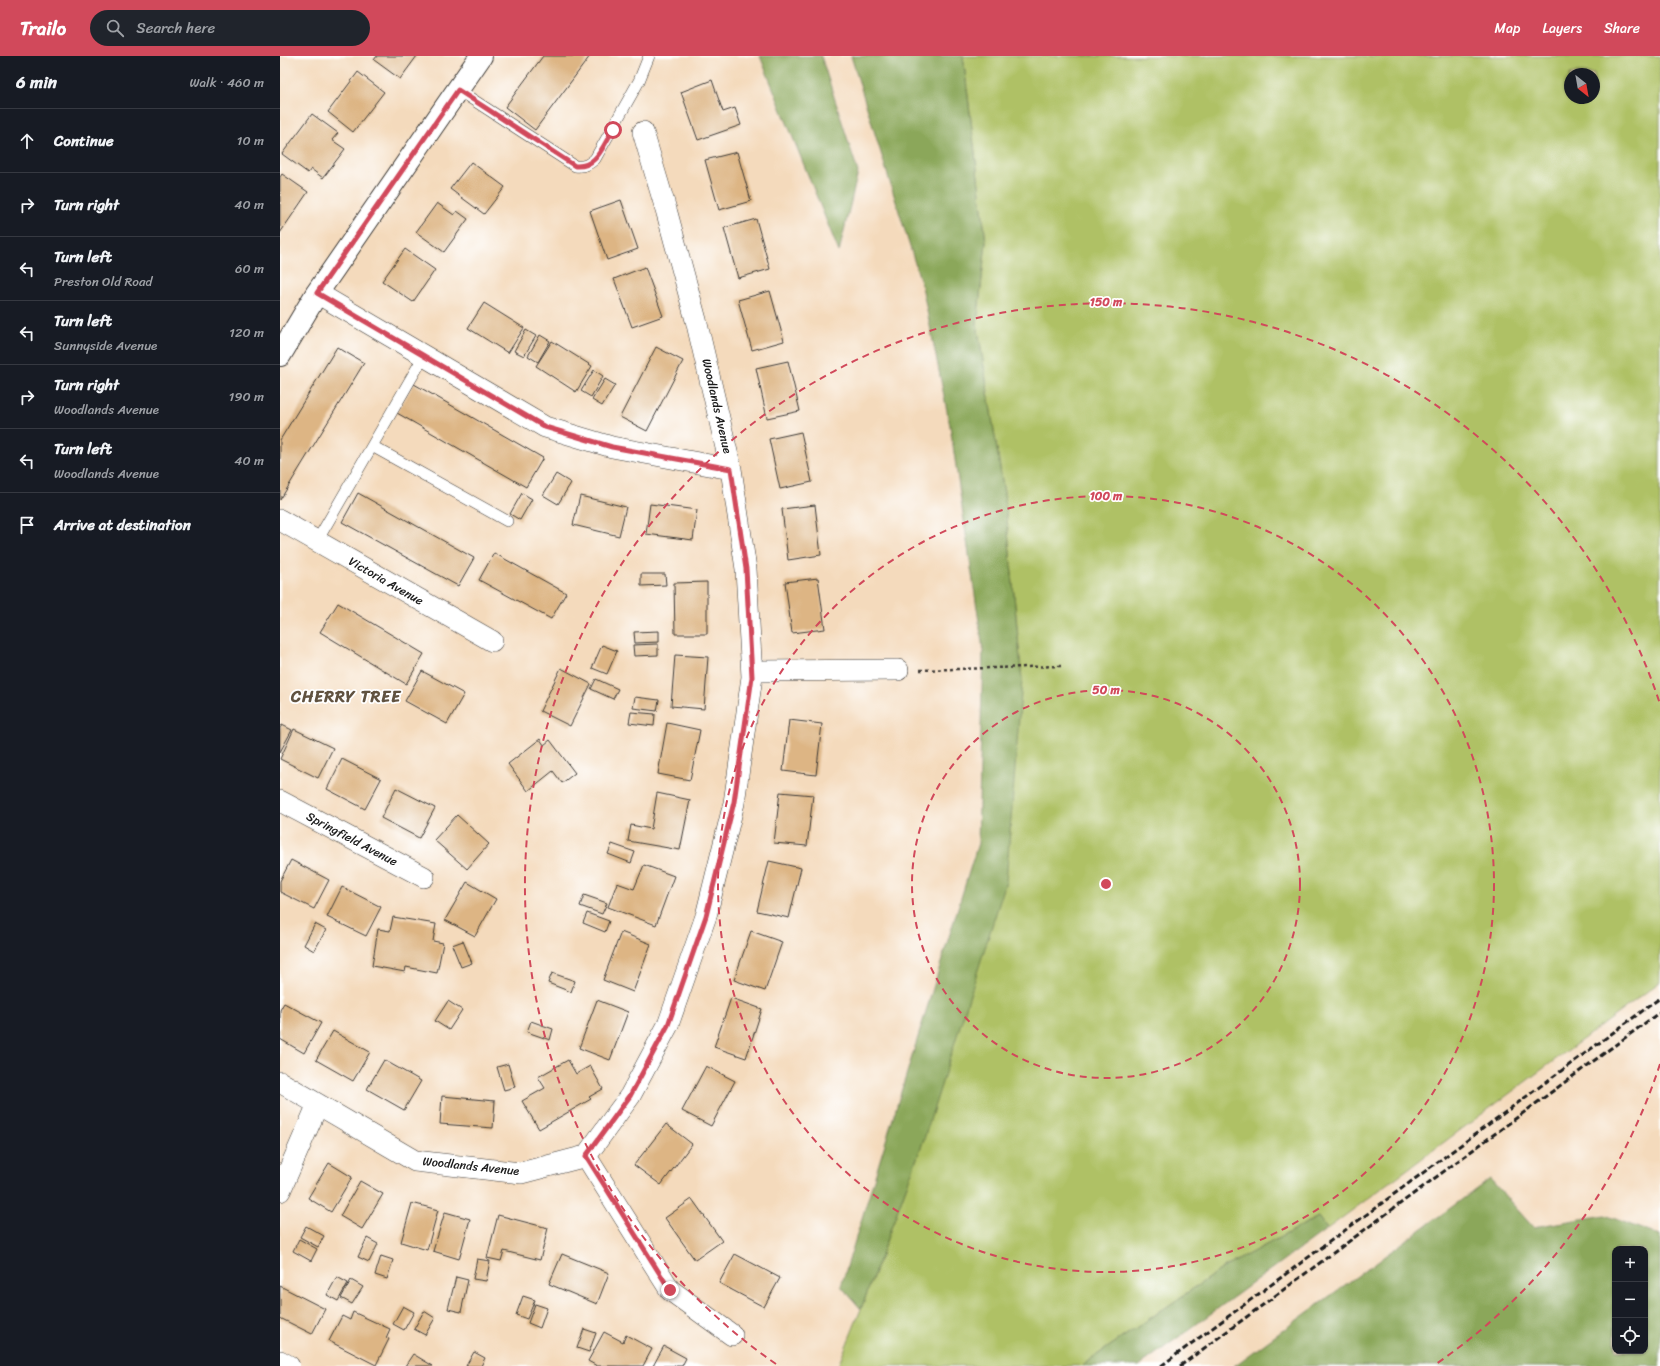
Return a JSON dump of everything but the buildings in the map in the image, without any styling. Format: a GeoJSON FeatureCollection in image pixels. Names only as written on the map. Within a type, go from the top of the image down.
{"type":"FeatureCollection","features":[{"type":"Feature","properties":{"kind":"main road"},"geometry":{"type":"LineString","coordinates":[[280,355],[317,293],[481,56]]}},
{"type":"Feature","properties":{"kind":"street","name":"Woodlands Avenue"},"geometry":{"type":"LineString","coordinates":[[280,1082],[415,1161],[521,1173],[586,1156],[630,1096],[668,1025],[706,916],[734,802],[752,671],[746,569],[731,469],[696,320],[643,132]]}},
{"type":"Feature","properties":{"kind":"street"},"geometry":{"type":"LineString","coordinates":[[317,293],[545,427],[612,447],[731,469]]}},
{"type":"Feature","properties":{"kind":"street","name":"Victoria Avenue"},"geometry":{"type":"LineString","coordinates":[[280,520],[492,641]]}},
{"type":"Feature","properties":{"kind":"street"},"geometry":{"type":"LineString","coordinates":[[752,671],[898,670]]}},
{"type":"Feature","properties":{"kind":"street","name":"Springfield Avenue"},"geometry":{"type":"LineString","coordinates":[[280,801],[424,877]]}},
{"type":"Feature","properties":{"kind":"street"},"geometry":{"type":"LineString","coordinates":[[280,1191],[318,1104]]}},
{"type":"Feature","properties":{"kind":"street"},"geometry":{"type":"LineString","coordinates":[[586,1156],[670,1290],[732,1335]]}},
{"type":"Feature","properties":{"kind":"street"},"geometry":{"type":"LineString","coordinates":[[280,1361],[289,1366]]}},
{"type":"Feature","properties":{"kind":"lane"},"geometry":{"type":"LineString","coordinates":[[458,90],[575,166],[582,166],[589,164],[595,159],[650,56]]}},
{"type":"Feature","properties":{"kind":"lane"},"geometry":{"type":"LineString","coordinates":[[317,541],[424,356]]}},
{"type":"Feature","properties":{"kind":"lane"},"geometry":{"type":"LineString","coordinates":[[372,446],[507,521]]}},
{"type":"Feature","properties":{"kind":"path"},"geometry":{"type":"LineString","coordinates":[[898,670],[1062,666]]}},
{"type":"Feature","properties":{"kind":"green space"},"geometry":{"type":"Polygon","coordinates":[[[760,56],[821,56],[858,172],[839,252],[760,56]]]}},
{"type":"Feature","properties":{"kind":"green space"},"geometry":{"type":"Polygon","coordinates":[[[851,56],[963,56],[986,242],[977,323],[1005,500],[1022,680],[1006,882],[924,1139],[861,1309],[841,1286],[978,843],[983,649],[950,426],[922,286],[851,56]]]}},
{"type":"Feature","properties":{"kind":"green space"},"geometry":{"type":"Polygon","coordinates":[[[963,56],[1660,56],[1660,982],[1327,1229],[1318,1217],[1223,1268],[1081,1366],[838,1366],[861,1309],[924,1139],[1022,680],[1005,500],[977,323],[986,242],[963,56]]]}},
{"type":"Feature","properties":{"kind":"green space"},"geometry":{"type":"Polygon","coordinates":[[[1490,1179],[1533,1227],[1605,1215],[1660,1236],[1660,1366],[1234,1366],[1490,1179]]]}},
{"type":"Feature","properties":{"kind":"green space"},"geometry":{"type":"Polygon","coordinates":[[[1318,1217],[1327,1229],[1139,1366],[1081,1366],[1223,1268],[1318,1217]]]}},
{"type":"Feature","properties":{"kind":"railway"},"geometry":{"type":"LineString","coordinates":[[1161,1366],[1660,998]]}},
{"type":"Feature","properties":{"kind":"railway"},"geometry":{"type":"LineString","coordinates":[[1180,1366],[1660,1012]]}},
{"type":"Feature","properties":{"kind":"district","name":"CHERRY TREE"},"geometry":{"type":"Point","coordinates":[346,696]}},
{"type":"Feature","properties":{"kind":"route"},"geometry":{"type":"LineString","coordinates":[[613,130],[595,159],[589,164],[575,166],[458,90],[317,293],[545,427],[612,447],[731,469],[746,569],[752,677],[734,802],[706,916],[668,1025],[630,1096],[586,1156],[670,1290]]}}]}
